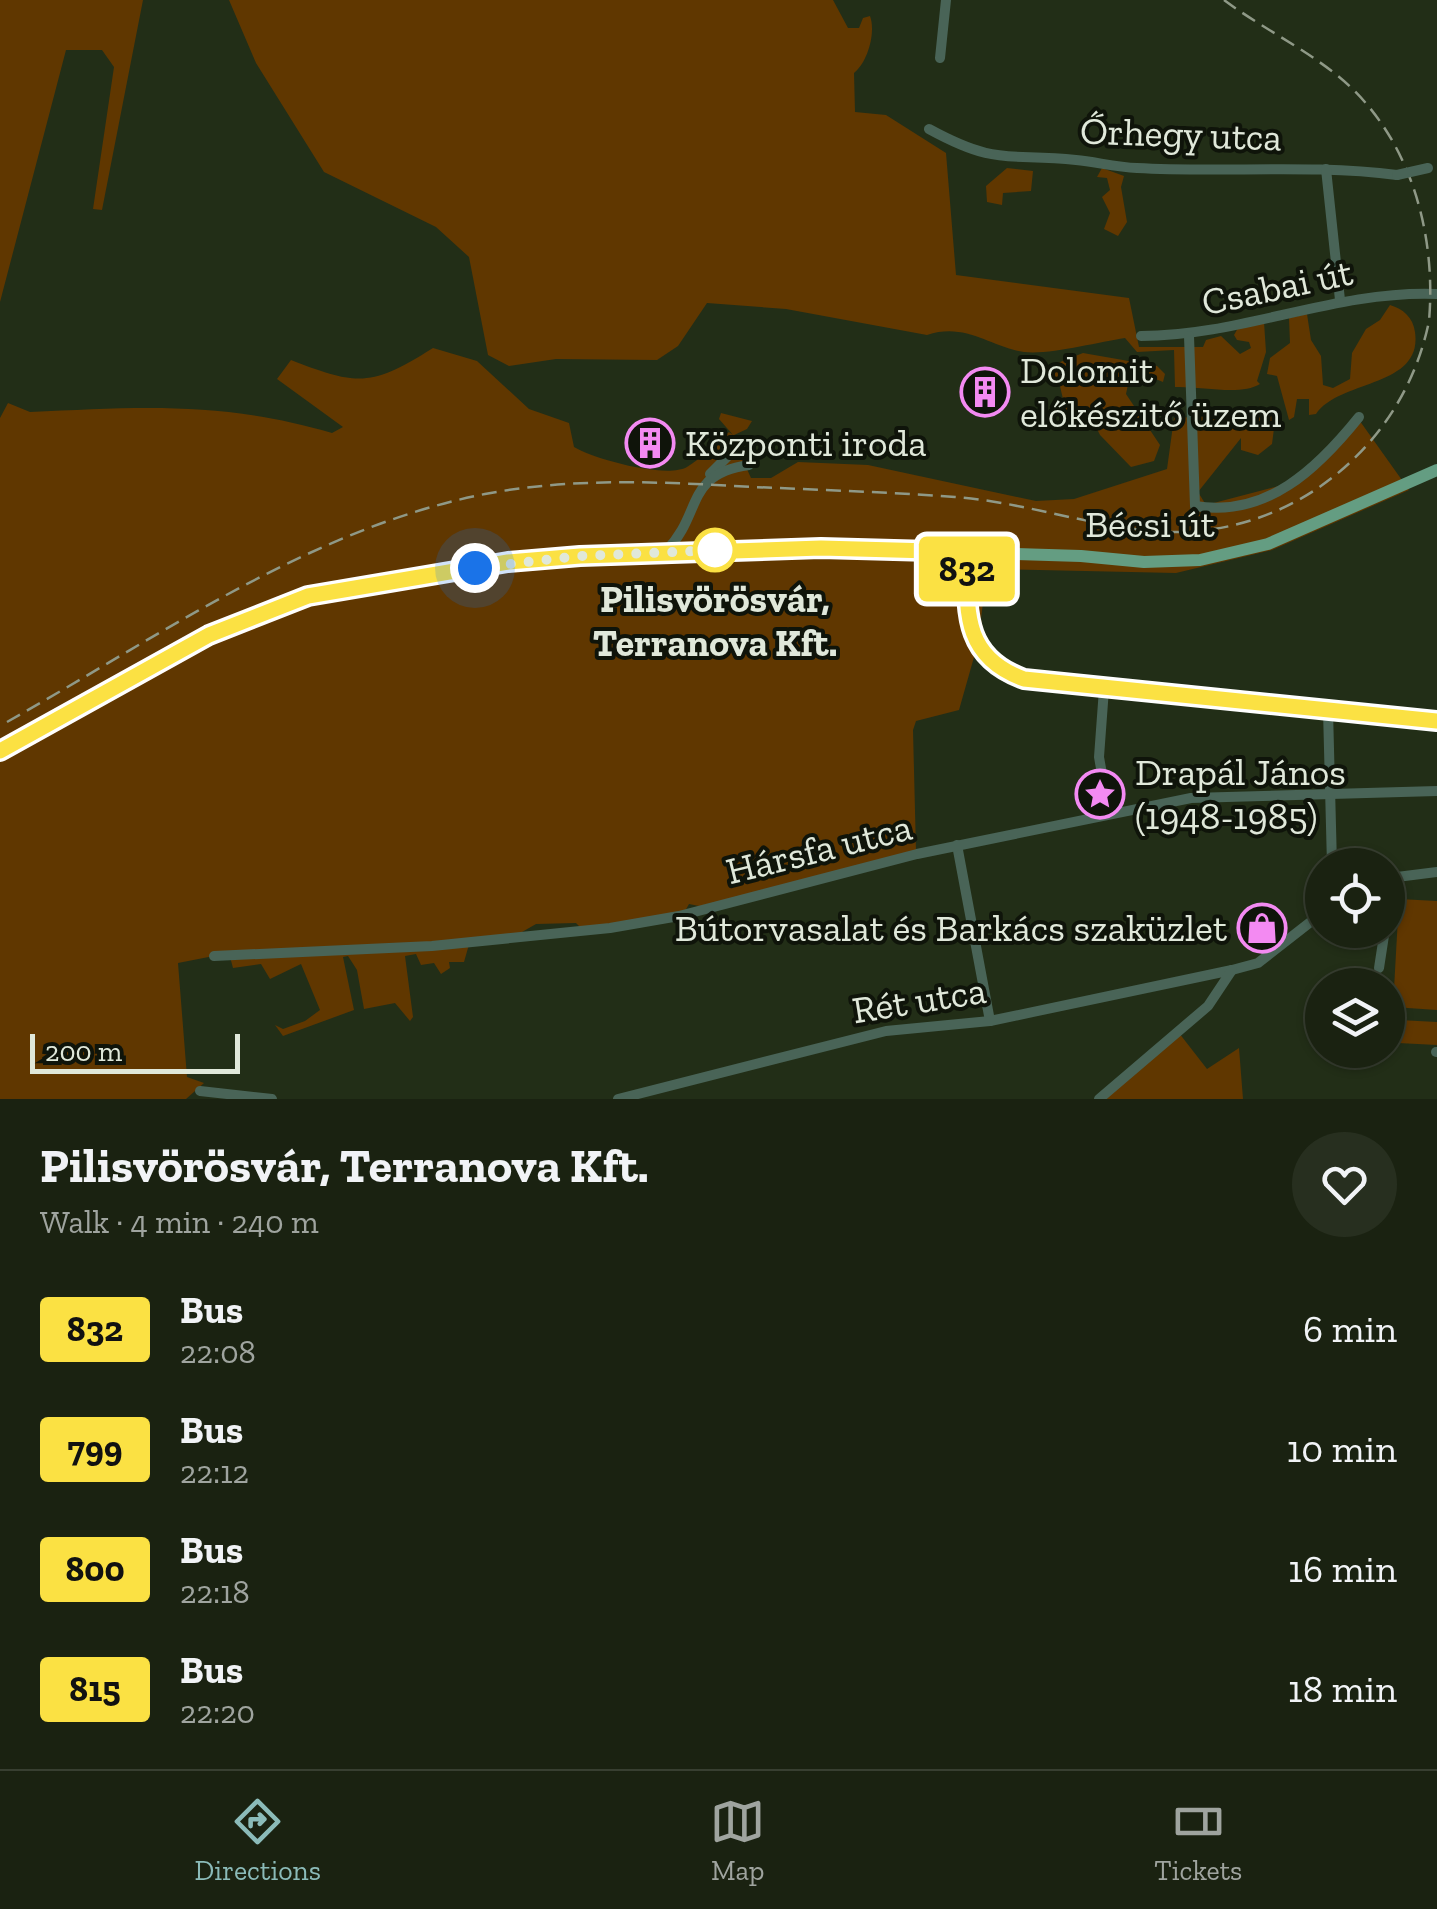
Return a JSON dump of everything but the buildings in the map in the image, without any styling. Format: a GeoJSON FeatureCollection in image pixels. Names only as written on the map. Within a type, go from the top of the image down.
{"type":"FeatureCollection","features":[{"type":"Feature","properties":{"kind":"main road","name":"Bécsi út"},"geometry":{"type":"LineString","coordinates":[[0,751],[145,668],[276,605],[508,562],[666,551],[967,552],[1144,562],[1221,556],[1268,544],[1437,470]]}},
{"type":"Feature","properties":{"kind":"main road"},"geometry":{"type":"LineString","coordinates":[[967,552],[972,632],[984,655],[1024,679],[1437,720]]}},
{"type":"Feature","properties":{"kind":"street"},"geometry":{"type":"LineString","coordinates":[[940,58],[946,0]]}},
{"type":"Feature","properties":{"kind":"street","name":"Őrhegy utca"},"geometry":{"type":"LineString","coordinates":[[929,129],[970,152],[1017,160],[1066,159],[1148,168],[1326,168],[1398,175],[1432,167]]}},
{"type":"Feature","properties":{"kind":"street"},"geometry":{"type":"LineString","coordinates":[[1326,168],[1340,300]]}},
{"type":"Feature","properties":{"kind":"street","name":"Csabai út"},"geometry":{"type":"LineString","coordinates":[[1141,336],[1189,336],[1340,300],[1431,294]]}},
{"type":"Feature","properties":{"kind":"street"},"geometry":{"type":"LineString","coordinates":[[1189,336],[1195,506],[1239,504],[1290,488],[1329,453],[1360,416]]}},
{"type":"Feature","properties":{"kind":"street"},"geometry":{"type":"LineString","coordinates":[[666,551],[706,479],[739,445]]}},
{"type":"Feature","properties":{"kind":"street"},"geometry":{"type":"LineString","coordinates":[[706,479],[727,468],[749,464]]}},
{"type":"Feature","properties":{"kind":"street"},"geometry":{"type":"LineString","coordinates":[[679,533],[688,550]]}},
{"type":"Feature","properties":{"kind":"street"},"geometry":{"type":"LineString","coordinates":[[1104,689],[1099,757],[1109,814]]}},
{"type":"Feature","properties":{"kind":"street"},"geometry":{"type":"LineString","coordinates":[[1328,710],[1332,848]]}},
{"type":"Feature","properties":{"kind":"street","name":"Hársfa utca"},"geometry":{"type":"LineString","coordinates":[[214,956],[432,946],[610,928],[679,916],[957,845],[1191,798],[1437,791]]}},
{"type":"Feature","properties":{"kind":"street"},"geometry":{"type":"LineString","coordinates":[[957,845],[990,1021]]}},
{"type":"Feature","properties":{"kind":"street"},"geometry":{"type":"LineString","coordinates":[[1405,876],[1437,872]]}},
{"type":"Feature","properties":{"kind":"street","name":"Rét utca"},"geometry":{"type":"LineString","coordinates":[[618,1099],[886,1031],[990,1021],[1232,970],[1258,962],[1305,927]]}},
{"type":"Feature","properties":{"kind":"street"},"geometry":{"type":"LineString","coordinates":[[1379,968],[1381,948]]}},
{"type":"Feature","properties":{"kind":"street"},"geometry":{"type":"LineString","coordinates":[[1099,1099],[1219,992],[1232,970]]}},
{"type":"Feature","properties":{"kind":"street"},"geometry":{"type":"LineString","coordinates":[[200,1091],[272,1099]]}},
{"type":"Feature","properties":{"kind":"shaded area"},"geometry":{"type":"Polygon","coordinates":[[[0,0],[143,0],[102,210],[93,209],[114,67],[102,50],[66,50],[0,302],[0,0]]]}},
{"type":"Feature","properties":{"kind":"shaded area"},"geometry":{"type":"Polygon","coordinates":[[[229,0],[833,0],[848,28],[859,28],[863,18],[870,16],[872,23],[867,54],[854,73],[855,112],[886,115],[946,153],[956,275],[1129,298],[1139,347],[1203,347],[1206,340],[1221,336],[1240,354],[1251,348],[1249,342],[1237,340],[1234,335],[1238,328],[1264,322],[1266,352],[1257,381],[1260,384],[1232,390],[1175,387],[1174,350],[1137,352],[1125,338],[1024,352],[954,331],[927,335],[786,309],[707,303],[678,346],[657,360],[556,359],[509,366],[488,355],[469,257],[436,227],[324,172],[256,63],[229,0]]]}},
{"type":"Feature","properties":{"kind":"shaded area"},"geometry":{"type":"Polygon","coordinates":[[[1007,168],[1033,171],[1031,191],[1003,193],[1002,205],[987,202],[986,186],[1007,168]]]}},
{"type":"Feature","properties":{"kind":"shaded area"},"geometry":{"type":"Polygon","coordinates":[[[1102,168],[1124,176],[1121,187],[1127,222],[1118,236],[1104,229],[1110,213],[1102,197],[1110,190],[1107,178],[1097,177],[1102,168]]]}},
{"type":"Feature","properties":{"kind":"shaded area"},"geometry":{"type":"Polygon","coordinates":[[[1390,305],[1407,314],[1414,327],[1414,350],[1406,364],[1378,381],[1343,394],[1316,414],[1309,415],[1309,399],[1297,399],[1294,417],[1289,420],[1277,376],[1267,374],[1270,358],[1290,343],[1289,318],[1307,314],[1311,340],[1321,356],[1323,385],[1333,388],[1350,379],[1352,353],[1366,329],[1380,320],[1390,305]]]}},
{"type":"Feature","properties":{"kind":"shaded area"},"geometry":{"type":"Polygon","coordinates":[[[433,348],[477,361],[529,409],[569,423],[574,447],[613,462],[647,469],[687,467],[729,432],[733,435],[719,419],[721,413],[752,421],[747,429],[732,436],[751,478],[771,478],[798,462],[868,465],[1036,501],[1074,499],[1167,469],[1174,418],[1260,414],[1258,418],[1276,413],[1272,444],[1258,455],[1241,450],[1241,438],[1198,492],[1206,505],[1290,483],[1357,417],[1409,490],[1272,550],[1176,573],[987,569],[981,619],[988,652],[978,643],[959,710],[916,721],[913,730],[916,851],[704,907],[689,904],[684,913],[584,931],[576,923],[536,924],[515,936],[470,941],[464,962],[449,962],[450,968],[441,974],[434,963],[421,965],[416,954],[405,956],[413,1017],[410,1021],[395,1003],[364,1009],[357,970],[348,956],[343,957],[354,1010],[283,1036],[275,1025],[283,1029],[320,1010],[301,964],[270,979],[261,964],[233,968],[229,953],[178,963],[187,1077],[204,1083],[186,1099],[0,1099],[0,418],[8,403],[30,412],[146,408],[218,411],[332,433],[343,427],[277,379],[291,360],[333,375],[364,378],[394,370],[433,348]]]}},
{"type":"Feature","properties":{"kind":"shaded area"},"geometry":{"type":"Polygon","coordinates":[[[1083,353],[1157,366],[1165,374],[1163,382],[1136,371],[1130,375],[1126,394],[1160,445],[1154,461],[1131,467],[1100,435],[1092,419],[1078,413],[1067,416],[1059,382],[1045,368],[1083,353]]]}},
{"type":"Feature","properties":{"kind":"shaded area"},"geometry":{"type":"Polygon","coordinates":[[[1405,899],[1437,901],[1437,1010],[1405,1008],[1405,968],[1395,968],[1396,948],[1405,948],[1405,899]]]}},
{"type":"Feature","properties":{"kind":"shaded area"},"geometry":{"type":"Polygon","coordinates":[[[1405,1020],[1437,1022],[1437,1045],[1405,1043],[1405,1020]]]}},
{"type":"Feature","properties":{"kind":"shaded area"},"geometry":{"type":"Polygon","coordinates":[[[1179,1033],[1207,1069],[1239,1048],[1243,1099],[1104,1099],[1179,1033]]]}},
{"type":"Feature","properties":{"kind":"railway"},"geometry":{"type":"LineString","coordinates":[[7,722],[179,621],[298,559],[421,510],[485,494],[619,482],[905,494],[980,500],[1152,531],[1201,531],[1248,521],[1291,504],[1331,479],[1365,447],[1393,410],[1415,368],[1429,321],[1428,251],[1422,216],[1398,151],[1359,95],[1333,72],[1224,0]]}},
{"type":"Feature","properties":{"kind":"bus line","name":"832"},"geometry":{"type":"LineString","coordinates":[[0,751],[145,668],[276,605],[343,589],[508,562],[688,550],[967,552],[972,632],[984,655],[1008,674],[1104,689],[1437,721]]}},
{"type":"Feature","properties":{"kind":"place","name":"Dolomit előkészitő üzem"},"geometry":{"type":"Point","coordinates":[985,392]}},
{"type":"Feature","properties":{"kind":"place","name":"Központi iroda"},"geometry":{"type":"Point","coordinates":[650,443]}},
{"type":"Feature","properties":{"kind":"place","name":"Pilisvörösvár, Terranova Kft."},"geometry":{"type":"Point","coordinates":[715,550]}},
{"type":"Feature","properties":{"kind":"place","name":"Drapál János (1948-1985)"},"geometry":{"type":"Point","coordinates":[1100,794]}},
{"type":"Feature","properties":{"kind":"place","name":"Bútorvasalat és Barkács szaküzlet"},"geometry":{"type":"Point","coordinates":[1262,928]}},
{"type":"Feature","properties":{"kind":"route"},"geometry":{"type":"LineString","coordinates":[[475,568],[580,556],[722,550],[715,550]]}}]}
